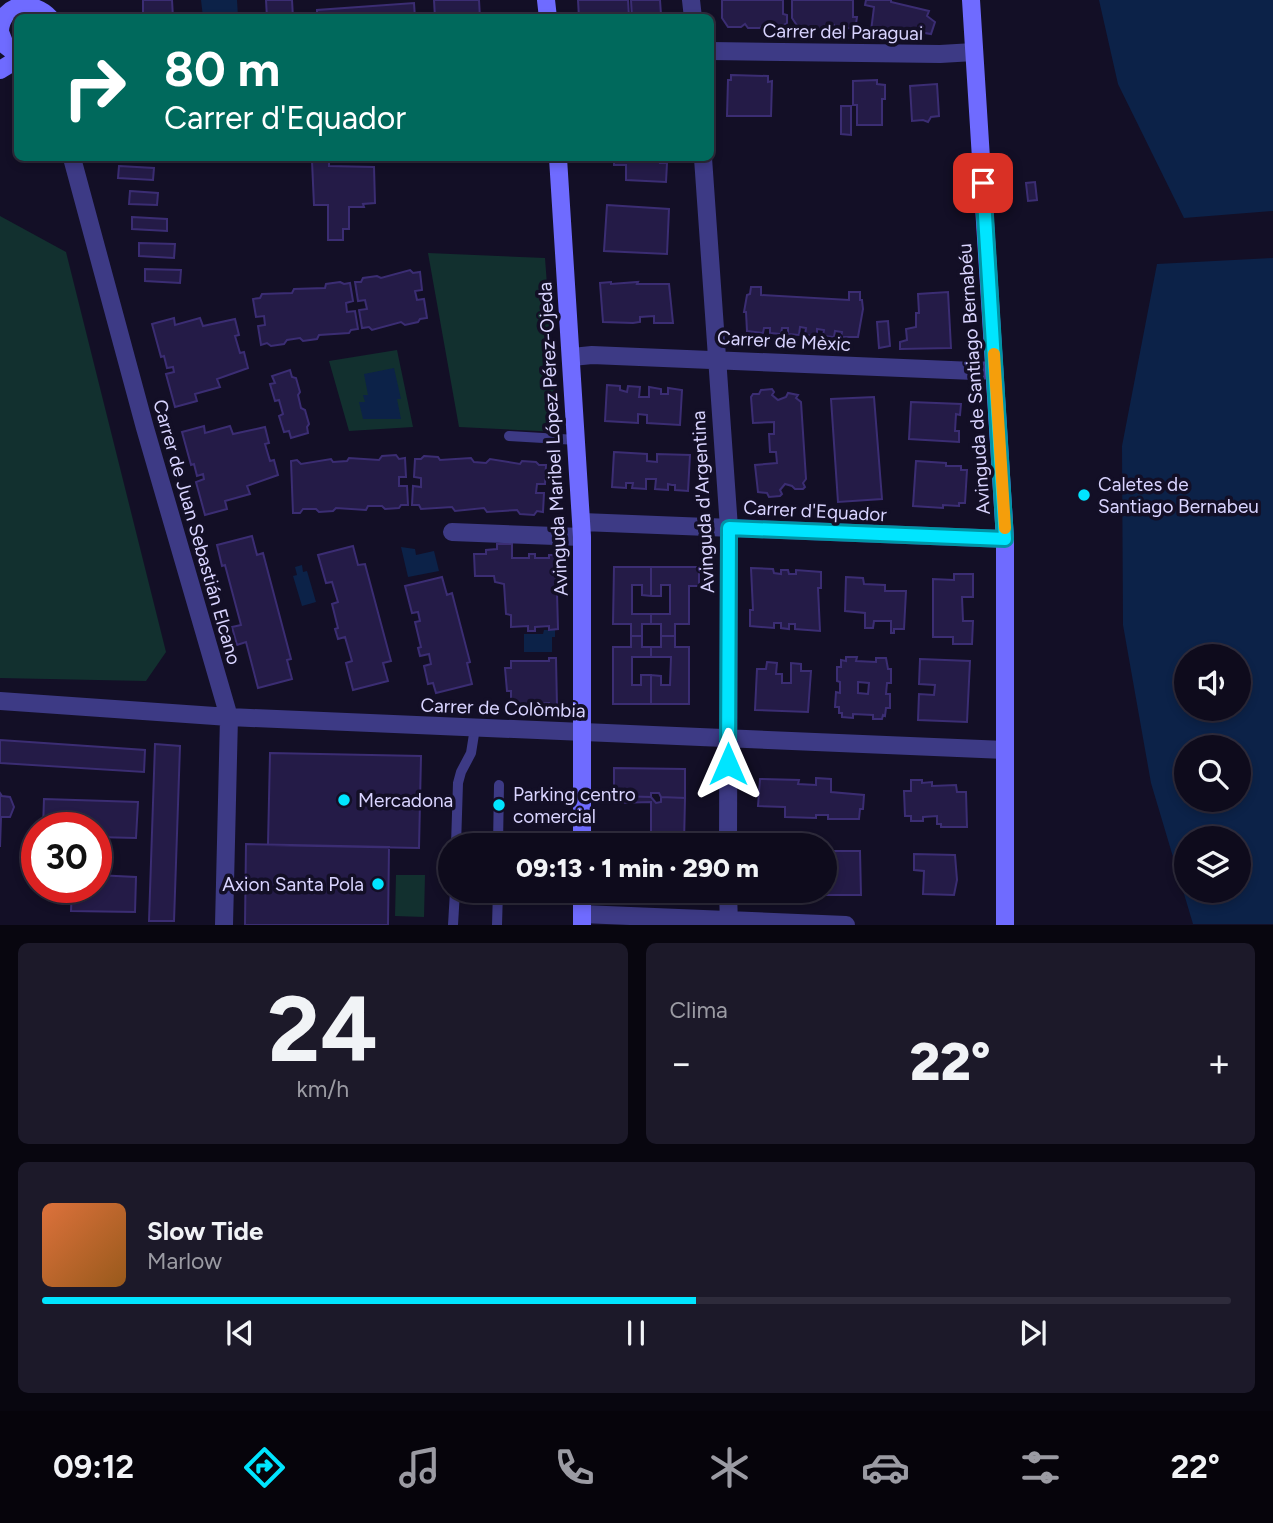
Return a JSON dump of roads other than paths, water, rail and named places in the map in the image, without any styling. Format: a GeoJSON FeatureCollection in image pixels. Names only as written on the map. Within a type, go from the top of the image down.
{"type":"FeatureCollection","features":[{"type":"Feature","properties":{"kind":"street","name":"Avinguda de Santiago Bernabéu"},"geometry":{"type":"LineString","coordinates":[[971,0],[1005,539],[1005,925]]}},
{"type":"Feature","properties":{"kind":"street"},"geometry":{"type":"LineString","coordinates":[[14,54],[0,36],[4,15],[17,2],[38,6],[46,14]]}},
{"type":"Feature","properties":{"kind":"street","name":"Carrer del Paraguai"},"geometry":{"type":"LineString","coordinates":[[714,51],[940,54],[974,52]]}},
{"type":"Feature","properties":{"kind":"street","name":"Carrer de Juan Sebastián Elcano"},"geometry":{"type":"LineString","coordinates":[[73,161],[145,428],[229,717],[225,925]]}},
{"type":"Feature","properties":{"kind":"street","name":"Avinguda Maribel López Pérez-Ojeda"},"geometry":{"type":"LineString","coordinates":[[558,161],[582,530],[582,833]]}},
{"type":"Feature","properties":{"kind":"street","name":"Avinguda d'Argentina"},"geometry":{"type":"LineString","coordinates":[[703,161],[729,528],[728,833]]}},
{"type":"Feature","properties":{"kind":"street","name":"Carrer de Mèxic"},"geometry":{"type":"LineString","coordinates":[[572,357],[592,355],[995,370]]}},
{"type":"Feature","properties":{"kind":"street","name":"Carrer d'Equador"},"geometry":{"type":"LineString","coordinates":[[452,532],[729,528],[1005,539]]}},
{"type":"Feature","properties":{"kind":"street","name":"Carrer de Colòmbia"},"geometry":{"type":"LineString","coordinates":[[0,701],[229,717],[1005,750]]}},
{"type":"Feature","properties":{"kind":"street"},"geometry":{"type":"LineString","coordinates":[[729,903],[729,922]]}},
{"type":"Feature","properties":{"kind":"street"},"geometry":{"type":"LineString","coordinates":[[582,919],[846,925]]}},
{"type":"Feature","properties":{"kind":"lane"},"geometry":{"type":"LineString","coordinates":[[509,436],[577,440]]}},
{"type":"Feature","properties":{"kind":"lane"},"geometry":{"type":"LineString","coordinates":[[457,833],[458,783],[471,753],[475,728]]}},
{"type":"Feature","properties":{"kind":"lane"},"geometry":{"type":"LineString","coordinates":[[498,833],[499,785]]}},
{"type":"Feature","properties":{"kind":"lane"},"geometry":{"type":"LineString","coordinates":[[453,925],[454,903]]}},
{"type":"Feature","properties":{"kind":"lane"},"geometry":{"type":"LineString","coordinates":[[497,925],[498,903]]}},
{"type":"Feature","properties":{"kind":"water"},"geometry":{"type":"Polygon","coordinates":[[[201,0],[237,0],[238,14],[203,14],[201,0]]]}},
{"type":"Feature","properties":{"kind":"water"},"geometry":{"type":"Polygon","coordinates":[[[1099,0],[1273,0],[1273,211],[1184,218],[1118,84],[1099,0]]]}},
{"type":"Feature","properties":{"kind":"water"},"geometry":{"type":"Polygon","coordinates":[[[1273,258],[1273,924],[1193,924],[1187,903],[1251,903],[1251,826],[1174,826],[1174,860],[1151,783],[1123,625],[1122,446],[1157,264],[1273,258]]]}},
{"type":"Feature","properties":{"kind":"water"},"geometry":{"type":"Polygon","coordinates":[[[394,368],[401,399],[397,399],[401,419],[363,419],[359,402],[365,402],[363,395],[368,395],[364,374],[394,368]]]}},
{"type":"Feature","properties":{"kind":"water"},"geometry":{"type":"Polygon","coordinates":[[[401,547],[415,549],[416,555],[434,551],[439,571],[408,577],[401,547]]]}},
{"type":"Feature","properties":{"kind":"water"},"geometry":{"type":"Polygon","coordinates":[[[302,565],[303,572],[307,571],[316,602],[302,606],[293,576],[297,575],[295,567],[302,565]]]}},
{"type":"Feature","properties":{"kind":"water"},"geometry":{"type":"Polygon","coordinates":[[[544,630],[555,630],[552,652],[524,652],[524,634],[543,634],[544,630]]]}},
{"type":"Feature","properties":{"kind":"place","name":"Caletes de Santiago Bernabeu"},"geometry":{"type":"Point","coordinates":[1084,495]}},
{"type":"Feature","properties":{"kind":"place","name":"Mercadona"},"geometry":{"type":"Point","coordinates":[344,800]}},
{"type":"Feature","properties":{"kind":"place","name":"Parking centro comercial"},"geometry":{"type":"Point","coordinates":[499,805]}},
{"type":"Feature","properties":{"kind":"place","name":"Axion Santa Pola"},"geometry":{"type":"Point","coordinates":[378,884]}}]}
